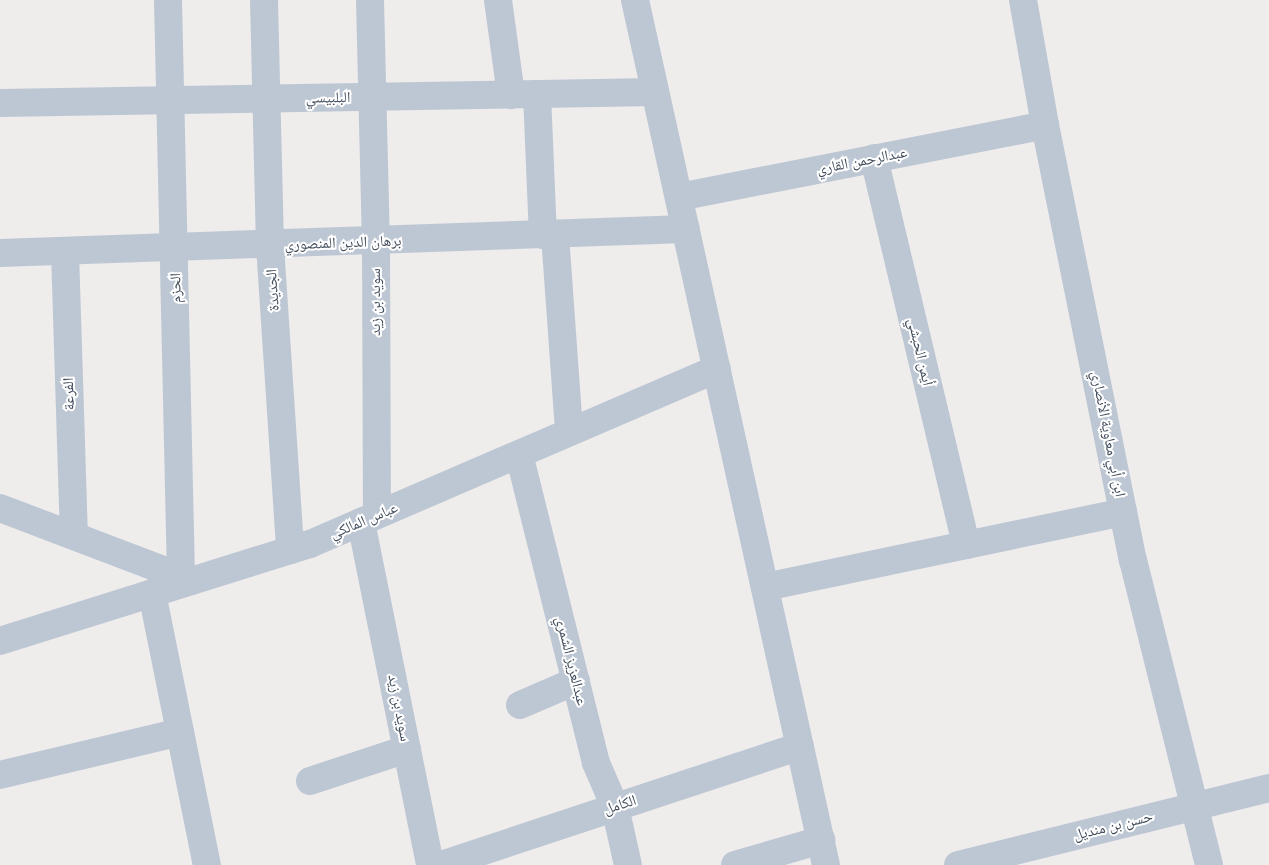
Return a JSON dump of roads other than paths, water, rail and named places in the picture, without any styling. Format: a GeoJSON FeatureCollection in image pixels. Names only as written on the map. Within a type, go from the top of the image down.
{"type":"FeatureCollection","features":[{"type":"Feature","properties":{"kind":"street","name":"الحزم"},"geometry":{"type":"LineString","coordinates":[[168,0],[169,101],[187,579]]}},
{"type":"Feature","properties":{"kind":"street","name":"الجديدة"},"geometry":{"type":"LineString","coordinates":[[264,0],[270,246],[290,550]]}},
{"type":"Feature","properties":{"kind":"street","name":"سويد بن زيد"},"geometry":{"type":"LineString","coordinates":[[370,0],[376,242],[369,519],[407,749],[430,865]]}},
{"type":"Feature","properties":{"kind":"street"},"geometry":{"type":"LineString","coordinates":[[498,0],[510,95]]}},
{"type":"Feature","properties":{"kind":"street"},"geometry":{"type":"LineString","coordinates":[[635,0],[824,853],[735,865]]}},
{"type":"Feature","properties":{"kind":"street","name":"ابن أبي معاوية الأنصاري"},"geometry":{"type":"LineString","coordinates":[[1023,0],[1045,125],[1123,512],[1210,865]]}},
{"type":"Feature","properties":{"kind":"street","name":"البلبيسي"},"geometry":{"type":"LineString","coordinates":[[0,103],[655,92]]}},
{"type":"Feature","properties":{"kind":"street"},"geometry":{"type":"LineString","coordinates":[[537,94],[549,235],[570,432]]}},
{"type":"Feature","properties":{"kind":"street","name":"عبدالرحمن القاري"},"geometry":{"type":"LineString","coordinates":[[679,197],[1045,125]]}},
{"type":"Feature","properties":{"kind":"street","name":"أيمن الحبشي"},"geometry":{"type":"LineString","coordinates":[[874,158],[966,545]]}},
{"type":"Feature","properties":{"kind":"street","name":"برهان الدين المنصوري"},"geometry":{"type":"LineString","coordinates":[[0,253],[270,246],[686,230]]}},
{"type":"Feature","properties":{"kind":"street","name":"الفرعة"},"geometry":{"type":"LineString","coordinates":[[65,252],[74,536]]}},
{"type":"Feature","properties":{"kind":"street","name":"عباس المالكي"},"geometry":{"type":"LineString","coordinates":[[0,640],[152,593],[187,579],[290,550],[369,519],[717,369]]}},
{"type":"Feature","properties":{"kind":"street","name":"عبدالعزيز الشمري"},"geometry":{"type":"LineString","coordinates":[[519,454],[596,763],[616,807],[628,865]]}},
{"type":"Feature","properties":{"kind":"street"},"geometry":{"type":"LineString","coordinates":[[0,508],[187,579]]}},
{"type":"Feature","properties":{"kind":"street"},"geometry":{"type":"LineString","coordinates":[[765,587],[1123,512]]}},
{"type":"Feature","properties":{"kind":"street"},"geometry":{"type":"LineString","coordinates":[[152,593],[207,865]]}},
{"type":"Feature","properties":{"kind":"street"},"geometry":{"type":"LineString","coordinates":[[520,705],[576,681]]}},
{"type":"Feature","properties":{"kind":"street"},"geometry":{"type":"LineString","coordinates":[[0,775],[180,732]]}},
{"type":"Feature","properties":{"kind":"street","name":"الكامل"},"geometry":{"type":"LineString","coordinates":[[441,865],[800,746]]}},
{"type":"Feature","properties":{"kind":"street"},"geometry":{"type":"LineString","coordinates":[[310,781],[407,749]]}},
{"type":"Feature","properties":{"kind":"street","name":"حسن بن منديل"},"geometry":{"type":"LineString","coordinates":[[958,865],[1269,788]]}}]}
